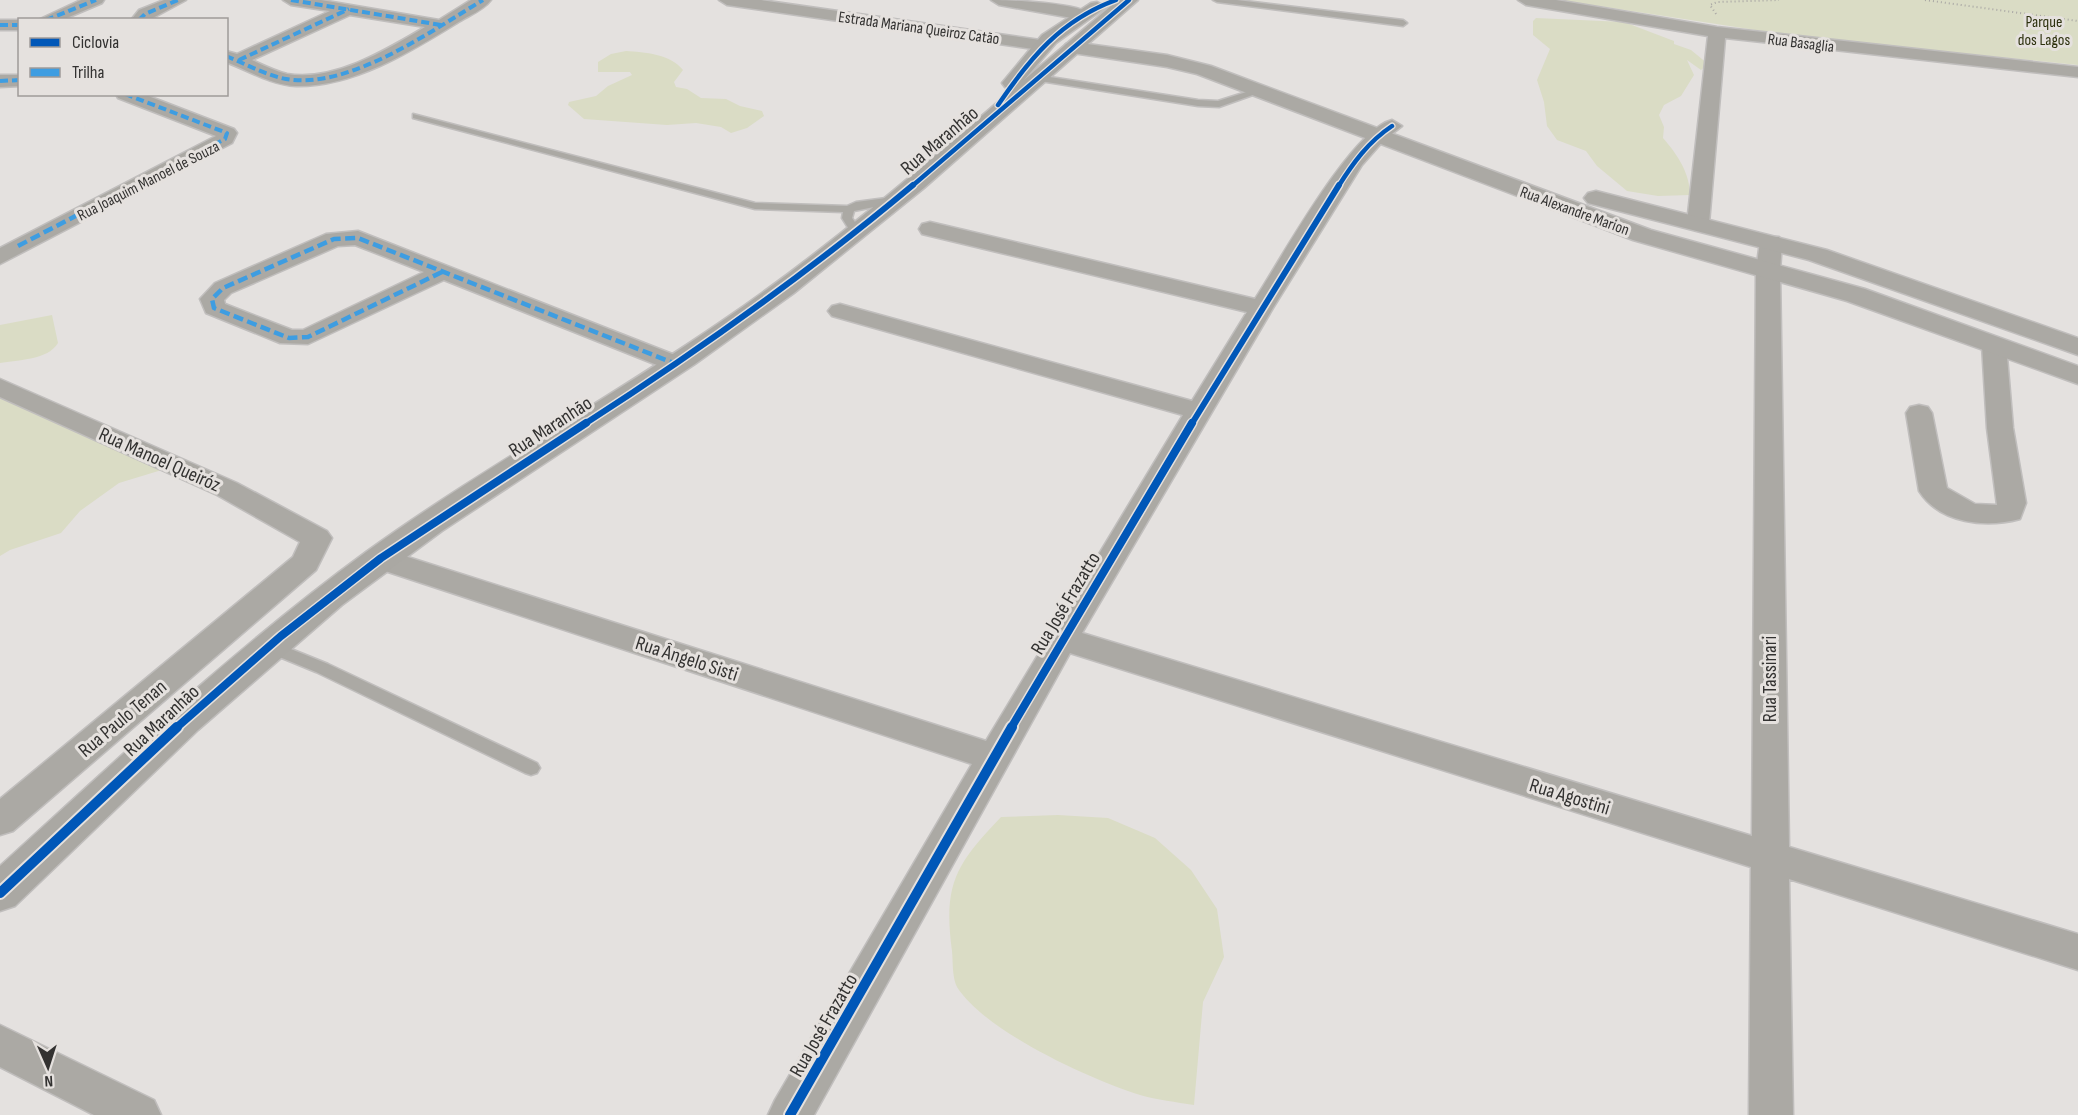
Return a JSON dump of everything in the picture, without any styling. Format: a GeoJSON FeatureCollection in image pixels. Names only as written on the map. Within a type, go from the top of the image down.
{"type":"FeatureCollection","features":[{"type":"Feature","properties":{"kind":"main road"},"geometry":{"type":"LineString","coordinates":[[988,120],[1040,45],[1075,33],[1116,0]]}},
{"type":"Feature","properties":{"kind":"main road","name":"Rua Maranhão"},"geometry":{"type":"LineString","coordinates":[[0,893],[201,705],[381,559],[676,364],[783,289],[852,221],[894,200],[1037,78],[1075,33],[1129,0]]}},
{"type":"Feature","properties":{"kind":"street"},"geometry":{"type":"LineString","coordinates":[[51,18],[96,0]]}},
{"type":"Feature","properties":{"kind":"street"},"geometry":{"type":"LineString","coordinates":[[141,18],[145,14],[178,0]]}},
{"type":"Feature","properties":{"kind":"street"},"geometry":{"type":"LineString","coordinates":[[291,0],[441,25]]}},
{"type":"Feature","properties":{"kind":"street"},"geometry":{"type":"LineString","coordinates":[[233,58],[277,76],[295,80],[330,77],[358,69],[483,0]]}},
{"type":"Feature","properties":{"kind":"street","name":"Estrada Mariana Queiroz Catão"},"geometry":{"type":"LineString","coordinates":[[727,0],[1040,45]]}},
{"type":"Feature","properties":{"kind":"street"},"geometry":{"type":"LineString","coordinates":[[999,0],[1075,33]]}},
{"type":"Feature","properties":{"kind":"street","name":"Rua Basaglia"},"geometry":{"type":"LineString","coordinates":[[1527,0],[1717,32],[2078,72]]}},
{"type":"Feature","properties":{"kind":"street"},"geometry":{"type":"LineString","coordinates":[[233,58],[349,9]]}},
{"type":"Feature","properties":{"kind":"street"},"geometry":{"type":"LineString","coordinates":[[0,25],[18,25]]}},
{"type":"Feature","properties":{"kind":"street"},"geometry":{"type":"LineString","coordinates":[[1695,251],[1682,237],[1687,229],[1698,222],[1717,32]]}},
{"type":"Feature","properties":{"kind":"street","name":"Rua Alexandre Marion"},"geometry":{"type":"LineString","coordinates":[[1075,33],[1204,70],[1259,91],[1563,189],[1623,206],[1698,222],[1769,257],[1856,295],[2078,376]]}},
{"type":"Feature","properties":{"kind":"street","name":"Rua Alexandre Marion"},"geometry":{"type":"LineString","coordinates":[[1075,33],[1234,67],[1584,214],[1695,251],[1769,257],[1818,255],[2078,347]]}},
{"type":"Feature","properties":{"kind":"street"},"geometry":{"type":"LineString","coordinates":[[0,81],[18,80]]}},
{"type":"Feature","properties":{"kind":"street","name":"Rua Joaquim Manoel de Souza"},"geometry":{"type":"LineString","coordinates":[[0,257],[225,140],[226,133],[130,96]]}},
{"type":"Feature","properties":{"kind":"street","name":"Rua José Frazatto"},"geometry":{"type":"LineString","coordinates":[[790,1115],[1062,639],[1261,308],[1354,162],[1385,131]]}},
{"type":"Feature","properties":{"kind":"street"},"geometry":{"type":"LineString","coordinates":[[930,229],[1261,308]]}},
{"type":"Feature","properties":{"kind":"street"},"geometry":{"type":"LineString","coordinates":[[442,272],[308,337],[289,338],[214,308],[212,299],[223,288],[334,239],[358,238],[676,364]]}},
{"type":"Feature","properties":{"kind":"street","name":"Rua Tassinari"},"geometry":{"type":"LineString","coordinates":[[1769,257],[1771,1115]]}},
{"type":"Feature","properties":{"kind":"street"},"geometry":{"type":"LineString","coordinates":[[840,311],[1199,411]]}},
{"type":"Feature","properties":{"kind":"street"},"geometry":{"type":"LineString","coordinates":[[1919,412],[1934,491],[1942,501],[1958,508],[2000,516],[2010,513],[2012,502],[2000,428],[1994,345]]}},
{"type":"Feature","properties":{"kind":"street","name":"Rua Manoel Queiróz"},"geometry":{"type":"LineString","coordinates":[[0,387],[227,489],[317,538]]}},
{"type":"Feature","properties":{"kind":"street","name":"Rua Paulo Tenan"},"geometry":{"type":"LineString","coordinates":[[0,820],[305,563],[317,538]]}},
{"type":"Feature","properties":{"kind":"street","name":"Rua Ângelo Sisti"},"geometry":{"type":"LineString","coordinates":[[381,559],[994,757]]}},
{"type":"Feature","properties":{"kind":"street","name":"Rua Agostini"},"geometry":{"type":"LineString","coordinates":[[1062,639],[2078,952]]}},
{"type":"Feature","properties":{"kind":"street"},"geometry":{"type":"LineString","coordinates":[[0,1045],[139,1115]]}},
{"type":"Feature","properties":{"kind":"lane"},"geometry":{"type":"LineString","coordinates":[[1217,0],[1403,23]]}},
{"type":"Feature","properties":{"kind":"lane"},"geometry":{"type":"LineString","coordinates":[[1037,78],[1208,104],[1219,104],[1259,91]]}},
{"type":"Feature","properties":{"kind":"lane"},"geometry":{"type":"LineString","coordinates":[[416,116],[755,206],[852,221]]}},
{"type":"Feature","properties":{"kind":"lane"},"geometry":{"type":"LineString","coordinates":[[271,647],[322,668],[531,768]]}},
{"type":"Feature","properties":{"kind":"path"},"geometry":{"type":"LineString","coordinates":[[1924,0],[2078,21]]}},
{"type":"Feature","properties":{"kind":"green space","name":"Parque dos Lagos"},"geometry":{"type":"Polygon","coordinates":[[[1560,0],[2078,0],[2078,65],[1802,37],[1599,6],[1569,5],[1560,0]]]}},
{"type":"Feature","properties":{"kind":"green space"},"geometry":{"type":"Polygon","coordinates":[[[1536,18],[1624,22],[1674,41],[1674,44],[1691,50],[1708,64],[1701,70],[1687,60],[1694,75],[1681,96],[1664,105],[1659,115],[1664,127],[1663,138],[1682,164],[1688,179],[1690,195],[1658,196],[1627,191],[1597,166],[1586,151],[1557,140],[1547,126],[1544,102],[1537,80],[1550,49],[1533,35],[1533,21],[1536,18]]]}},
{"type":"Feature","properties":{"kind":"green space"},"geometry":{"type":"Polygon","coordinates":[[[626,51],[657,55],[672,60],[683,70],[674,82],[676,87],[687,89],[701,98],[726,99],[740,106],[762,111],[764,116],[747,128],[731,133],[721,127],[696,123],[667,125],[584,119],[568,105],[569,102],[596,96],[608,86],[632,75],[630,72],[598,72],[598,62],[611,54],[626,51]]]}},
{"type":"Feature","properties":{"kind":"green space"},"geometry":{"type":"Polygon","coordinates":[[[52,315],[58,343],[53,349],[40,356],[0,363],[0,325],[52,315]]]}},
{"type":"Feature","properties":{"kind":"green space"},"geometry":{"type":"Polygon","coordinates":[[[0,390],[19,392],[106,425],[129,447],[165,469],[119,483],[80,511],[61,533],[10,550],[0,556],[0,390]]]}},
{"type":"Feature","properties":{"kind":"green space"},"geometry":{"type":"Polygon","coordinates":[[[1058,815],[1108,818],[1155,838],[1191,870],[1217,909],[1224,957],[1203,1002],[1194,1105],[1140,1095],[1067,1066],[1014,1037],[991,1021],[971,1004],[957,987],[953,969],[950,908],[956,876],[963,862],[1001,817],[1058,815]]]}},
{"type":"Feature","properties":{"kind":"marked path"},"geometry":{"type":"LineString","coordinates":[[51,18],[96,0]]}},
{"type":"Feature","properties":{"kind":"marked path"},"geometry":{"type":"LineString","coordinates":[[141,18],[145,14],[178,0]]}},
{"type":"Feature","properties":{"kind":"marked path"},"geometry":{"type":"LineString","coordinates":[[291,0],[441,25]]}},
{"type":"Feature","properties":{"kind":"marked path"},"geometry":{"type":"LineString","coordinates":[[228,57],[287,79],[319,78],[344,73],[393,52],[483,0]]}},
{"type":"Feature","properties":{"kind":"marked path"},"geometry":{"type":"LineString","coordinates":[[239,60],[349,9]]}},
{"type":"Feature","properties":{"kind":"marked path"},"geometry":{"type":"LineString","coordinates":[[0,25],[18,25]]}},
{"type":"Feature","properties":{"kind":"marked path"},"geometry":{"type":"LineString","coordinates":[[0,81],[18,80]]}},
{"type":"Feature","properties":{"kind":"marked path"},"geometry":{"type":"LineString","coordinates":[[18,246],[225,139],[227,133],[130,96]]}},
{"type":"Feature","properties":{"kind":"marked path"},"geometry":{"type":"LineString","coordinates":[[442,272],[308,337],[289,338],[214,308],[212,299],[223,288],[334,239],[358,238],[676,364]]}},
{"type":"Feature","properties":{"kind":"cycle path"},"geometry":{"type":"LineString","coordinates":[[998,105],[1034,55],[1047,41],[1078,17],[1116,0]]}},
{"type":"Feature","properties":{"kind":"cycle path"},"geometry":{"type":"LineString","coordinates":[[0,893],[185,720],[330,596],[431,523],[635,392],[785,288],[916,183],[1129,0]]}},
{"type":"Feature","properties":{"kind":"cycle path"},"geometry":{"type":"LineString","coordinates":[[790,1115],[1062,639],[1261,308],[1354,162],[1377,136],[1392,126]]}}]}
